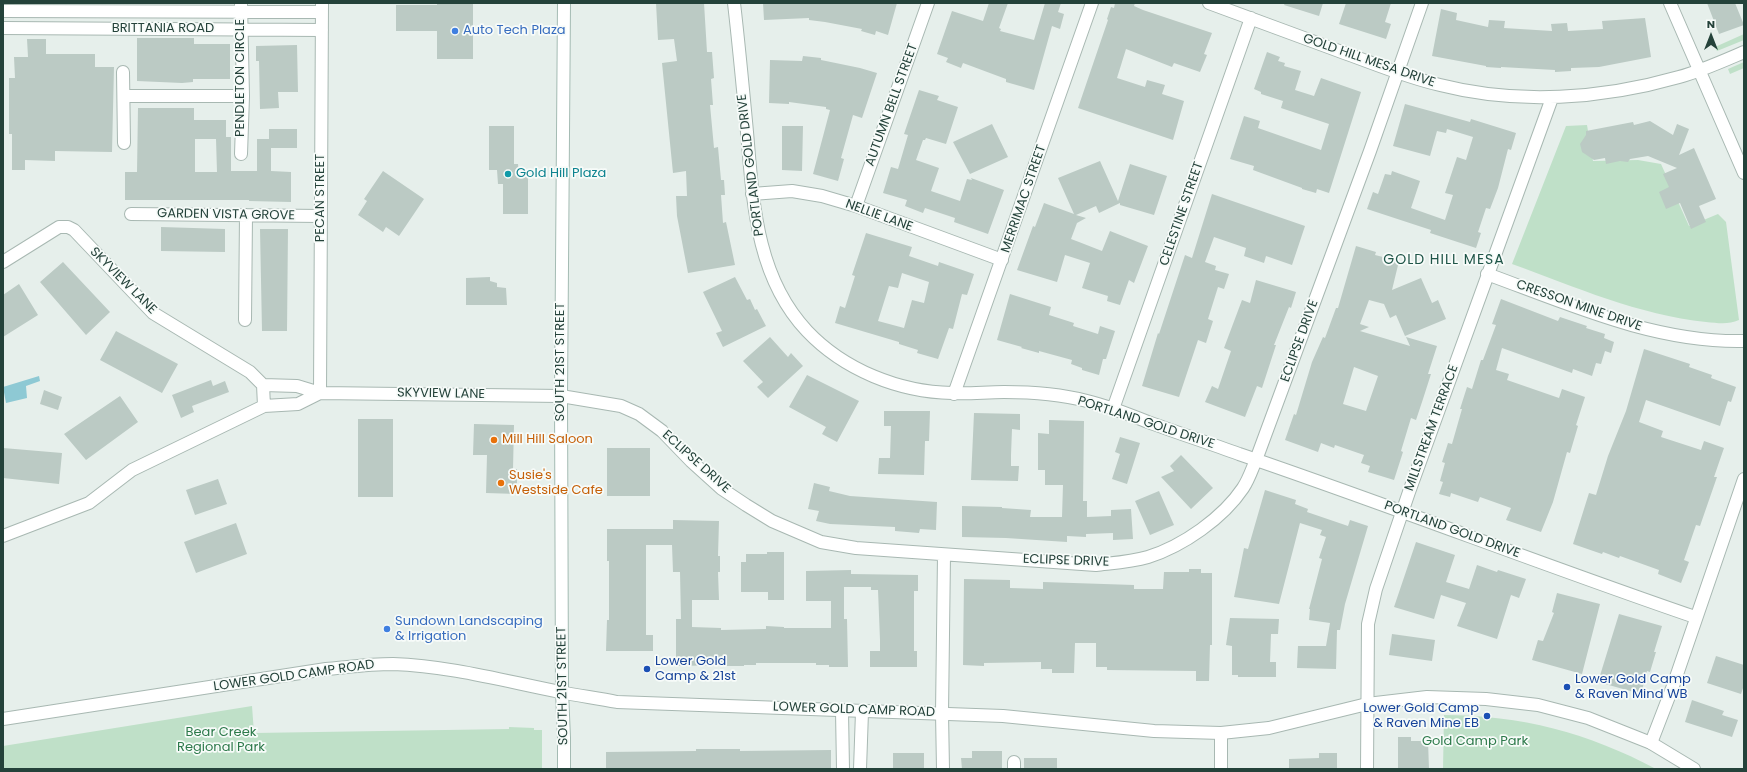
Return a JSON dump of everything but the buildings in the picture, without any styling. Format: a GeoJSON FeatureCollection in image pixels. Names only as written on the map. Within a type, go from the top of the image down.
{"type":"FeatureCollection","features":[{"type":"Feature","properties":{"kind":"street","name":"SOUTH 21ST STREET"},"geometry":{"type":"LineString","coordinates":[[564,3],[561,396],[562,692],[564,769]]}},
{"type":"Feature","properties":{"kind":"street","name":"PORTLAND GOLD DRIVE"},"geometry":{"type":"LineString","coordinates":[[734,3],[752,194],[762,251],[770,273],[792,312],[807,331],[844,361],[880,380],[932,392],[954,394],[1004,392],[1048,394],[1086,400],[1403,511],[1615,590],[1695,618]]}},
{"type":"Feature","properties":{"kind":"street","name":"AUTUMN BELL STREET"},"geometry":{"type":"LineString","coordinates":[[856,206],[928,3]]}},
{"type":"Feature","properties":{"kind":"street","name":"MERRIMAC STREET"},"geometry":{"type":"LineString","coordinates":[[954,394],[1092,3]]}},
{"type":"Feature","properties":{"kind":"street","name":"GOLD HILL MESA DRIVE"},"geometry":{"type":"LineString","coordinates":[[1209,3],[1397,73],[1440,85],[1500,96],[1552,98],[1637,88],[1680,77],[1744,52]]}},
{"type":"Feature","properties":{"kind":"street","name":"ECLIPSE DRIVE"},"geometry":{"type":"LineString","coordinates":[[561,396],[621,406],[639,414],[662,431],[691,461],[722,489],[772,521],[822,542],[856,548],[1096,565],[1125,562],[1149,556],[1188,538],[1213,521],[1231,504],[1244,486],[1256,460],[1370,151],[1422,3]]}},
{"type":"Feature","properties":{"kind":"street"},"geometry":{"type":"LineString","coordinates":[[1670,3],[1744,173]]}},
{"type":"Feature","properties":{"kind":"street"},"geometry":{"type":"LineString","coordinates":[[125,7],[125,29]]}},
{"type":"Feature","properties":{"kind":"street","name":"BRITTANIA ROAD"},"geometry":{"type":"LineString","coordinates":[[3,11],[125,7],[322,8]]}},
{"type":"Feature","properties":{"kind":"street","name":"PENDLETON CIRCLE"},"geometry":{"type":"LineString","coordinates":[[241,7],[243,96],[241,154]]}},
{"type":"Feature","properties":{"kind":"street","name":"PECAN STREET"},"geometry":{"type":"LineString","coordinates":[[320,393],[322,8]]}},
{"type":"Feature","properties":{"kind":"street","name":"CELESTINE STREET"},"geometry":{"type":"LineString","coordinates":[[1113,409],[1251,18]]}},
{"type":"Feature","properties":{"kind":"street","name":"BRITTANIA ROAD"},"geometry":{"type":"LineString","coordinates":[[3,28],[322,30]]}},
{"type":"Feature","properties":{"kind":"street"},"geometry":{"type":"LineString","coordinates":[[123,72],[124,143]]}},
{"type":"Feature","properties":{"kind":"street"},"geometry":{"type":"LineString","coordinates":[[124,96],[243,96]]}},
{"type":"Feature","properties":{"kind":"street","name":"MILLSTREAM TERRACE"},"geometry":{"type":"LineString","coordinates":[[1367,769],[1368,624],[1376,589],[1487,274],[1552,98]]}},
{"type":"Feature","properties":{"kind":"street","name":"NELLIE LANE"},"geometry":{"type":"LineString","coordinates":[[752,194],[792,190],[822,196],[856,206],[1002,260]]}},
{"type":"Feature","properties":{"kind":"street","name":"GARDEN VISTA GROVE"},"geometry":{"type":"LineString","coordinates":[[131,214],[321,216]]}},
{"type":"Feature","properties":{"kind":"street"},"geometry":{"type":"LineString","coordinates":[[245,320],[246,215]]}},
{"type":"Feature","properties":{"kind":"street","name":"SKYVIEW LANE"},"geometry":{"type":"LineString","coordinates":[[3,262],[59,227],[68,227],[74,230],[153,313],[250,372],[263,385],[297,386],[320,393],[561,396]]}},
{"type":"Feature","properties":{"kind":"street","name":"CRESSON MINE DRIVE"},"geometry":{"type":"LineString","coordinates":[[1487,274],[1606,318],[1651,330],[1690,338],[1728,342],[1744,341]]}},
{"type":"Feature","properties":{"kind":"street"},"geometry":{"type":"LineString","coordinates":[[263,385],[264,406]]}},
{"type":"Feature","properties":{"kind":"street","name":"SKYVIEW LANE"},"geometry":{"type":"LineString","coordinates":[[3,536],[89,503],[132,470],[264,406],[298,404],[320,393]]}},
{"type":"Feature","properties":{"kind":"street"},"geometry":{"type":"LineString","coordinates":[[1651,743],[1673,686],[1695,618],[1744,480]]}},
{"type":"Feature","properties":{"kind":"street"},"geometry":{"type":"LineString","coordinates":[[943,769],[942,714],[944,555]]}},
{"type":"Feature","properties":{"kind":"street","name":"LOWER GOLD CAMP ROAD"},"geometry":{"type":"LineString","coordinates":[[3,719],[326,669],[392,664],[433,667],[469,673],[617,702],[715,704],[862,712],[1003,716],[1154,731],[1221,733],[1269,728],[1367,704],[1427,697],[1486,698],[1538,705],[1588,718],[1651,743],[1694,769]]}},
{"type":"Feature","properties":{"kind":"street"},"geometry":{"type":"LineString","coordinates":[[842,711],[843,769]]}},
{"type":"Feature","properties":{"kind":"street"},"geometry":{"type":"LineString","coordinates":[[860,769],[862,712]]}},
{"type":"Feature","properties":{"kind":"street"},"geometry":{"type":"LineString","coordinates":[[1220,769],[1221,733]]}},
{"type":"Feature","properties":{"kind":"green space"},"geometry":{"type":"Polygon","coordinates":[[[1744,34],[1744,40],[1717,51],[1715,47],[1744,34]]]}},
{"type":"Feature","properties":{"kind":"green space"},"geometry":{"type":"Polygon","coordinates":[[[1744,62],[1744,68],[1730,74],[1728,69],[1744,62]]]}},
{"type":"Feature","properties":{"kind":"green space"},"geometry":{"type":"Polygon","coordinates":[[[1587,125],[1593,161],[1638,160],[1661,164],[1689,226],[1718,214],[1726,222],[1739,320],[1727,323],[1715,323],[1656,313],[1583,291],[1512,264],[1566,126],[1587,125]]]}},
{"type":"Feature","properties":{"kind":"green space","name":"Bear Creek Regional Park"},"geometry":{"type":"Polygon","coordinates":[[[252,706],[254,733],[509,729],[509,727],[534,728],[534,730],[542,730],[542,769],[3,769],[3,746],[252,706]]]}},
{"type":"Feature","properties":{"kind":"green space","name":"Gold Camp Park"},"geometry":{"type":"Polygon","coordinates":[[[1444,715],[1500,718],[1553,728],[1605,745],[1656,769],[1443,769],[1444,715]]]}},
{"type":"Feature","properties":{"kind":"water"},"geometry":{"type":"Polygon","coordinates":[[[39,376],[40,381],[26,386],[27,398],[6,403],[3,387],[39,376]]]}},
{"type":"Feature","properties":{"kind":"place","name":"Auto Tech Plaza"},"geometry":{"type":"Point","coordinates":[455,31]}},
{"type":"Feature","properties":{"kind":"place","name":"Gold Hill Plaza"},"geometry":{"type":"Point","coordinates":[508,174]}},
{"type":"Feature","properties":{"kind":"place","name":"Mill Hill Saloon"},"geometry":{"type":"Point","coordinates":[494,440]}},
{"type":"Feature","properties":{"kind":"place","name":"Susie's Westside Cafe"},"geometry":{"type":"Point","coordinates":[501,483]}},
{"type":"Feature","properties":{"kind":"place","name":"Sundown Landscaping & Irrigation"},"geometry":{"type":"Point","coordinates":[387,629]}},
{"type":"Feature","properties":{"kind":"place","name":"Lower Gold Camp & 21st"},"geometry":{"type":"Point","coordinates":[647,669]}},
{"type":"Feature","properties":{"kind":"place","name":"Lower Gold Camp & Raven Mind WB"},"geometry":{"type":"Point","coordinates":[1567,687]}},
{"type":"Feature","properties":{"kind":"place","name":"Lower Gold Camp & Raven Mine EB"},"geometry":{"type":"Point","coordinates":[1487,716]}},
{"type":"Feature","properties":{"kind":"district","name":"GOLD HILL MESA"},"geometry":{"type":"Point","coordinates":[1444,260]}}]}
